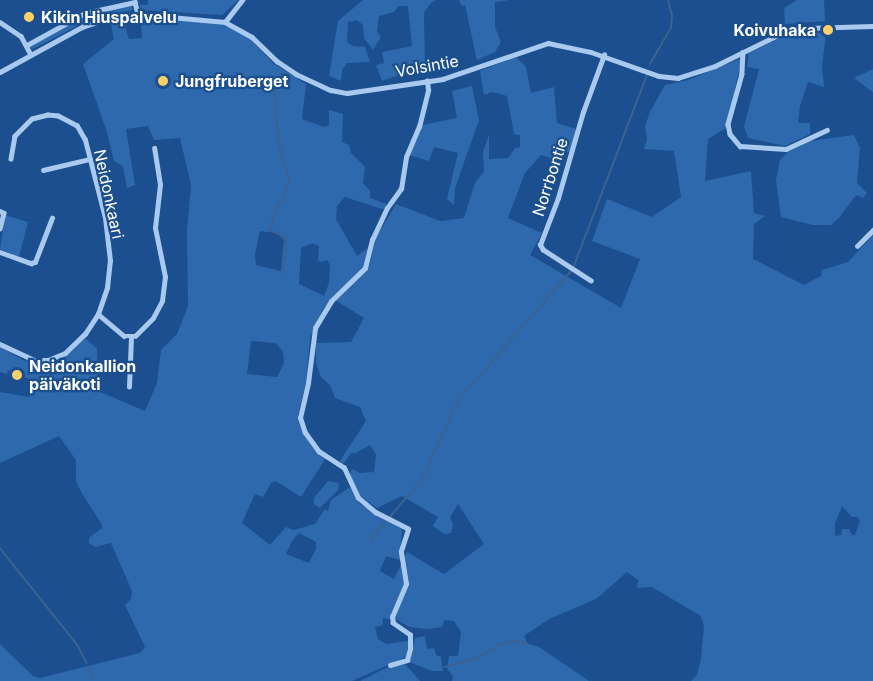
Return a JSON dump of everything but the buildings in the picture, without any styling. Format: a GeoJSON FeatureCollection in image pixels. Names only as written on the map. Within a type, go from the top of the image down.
{"type":"FeatureCollection","features":[{"type":"Feature","properties":{"kind":"street"},"geometry":{"type":"LineString","coordinates":[[225,22],[242,0]]}},
{"type":"Feature","properties":{"kind":"street"},"geometry":{"type":"LineString","coordinates":[[27,45],[85,13],[135,2],[138,14]]}},
{"type":"Feature","properties":{"kind":"street","name":"Volsintie"},"geometry":{"type":"LineString","coordinates":[[0,72],[82,27],[106,19],[138,14],[225,22],[252,37],[285,68],[330,90],[354,92],[457,75],[540,44],[556,43],[604,56],[659,76],[678,78],[715,66],[771,37],[792,30],[873,26]]}},
{"type":"Feature","properties":{"kind":"street"},"geometry":{"type":"LineString","coordinates":[[0,22],[18,34],[27,45],[31,55]]}},
{"type":"Feature","properties":{"kind":"street"},"geometry":{"type":"LineString","coordinates":[[743,52],[742,74],[728,124],[730,134],[740,146],[786,149],[827,130]]}},
{"type":"Feature","properties":{"kind":"street","name":"Norrbontie"},"geometry":{"type":"LineString","coordinates":[[591,281],[543,250],[540,245],[558,198],[581,118],[604,56]]}},
{"type":"Feature","properties":{"kind":"street"},"geometry":{"type":"LineString","coordinates":[[390,665],[407,660],[410,649],[410,635],[393,623],[392,617],[406,584],[401,551],[408,529],[383,517],[358,498],[344,468],[316,448],[300,418],[308,383],[315,328],[331,301],[365,268],[372,240],[385,213],[401,189],[406,157],[419,127],[429,90],[427,81]]}},
{"type":"Feature","properties":{"kind":"street","name":"Neidonkaari"},"geometry":{"type":"LineString","coordinates":[[0,344],[31,359],[55,358],[78,342],[98,314],[107,288],[110,261],[107,227],[86,140],[77,126],[68,120],[48,115],[32,119],[22,126],[14,138],[11,159]]}},
{"type":"Feature","properties":{"kind":"street"},"geometry":{"type":"LineString","coordinates":[[98,314],[121,334],[131,337],[140,333],[153,318],[165,285],[165,270],[155,228],[160,185],[154,148]]}},
{"type":"Feature","properties":{"kind":"street"},"geometry":{"type":"LineString","coordinates":[[43,170],[90,159]]}},
{"type":"Feature","properties":{"kind":"street"},"geometry":{"type":"LineString","coordinates":[[0,229],[2,212]]}},
{"type":"Feature","properties":{"kind":"street"},"geometry":{"type":"LineString","coordinates":[[0,252],[35,262],[52,218]]}},
{"type":"Feature","properties":{"kind":"street"},"geometry":{"type":"LineString","coordinates":[[856,246],[873,230]]}},
{"type":"Feature","properties":{"kind":"street"},"geometry":{"type":"LineString","coordinates":[[129,387],[131,337]]}},
{"type":"Feature","properties":{"kind":"shaded area"},"geometry":{"type":"Polygon","coordinates":[[[148,0],[239,0],[222,15],[141,10],[139,2],[141,5],[148,5],[148,0]]]}},
{"type":"Feature","properties":{"kind":"shaded area"},"geometry":{"type":"Polygon","coordinates":[[[363,0],[436,0],[424,13],[425,72],[402,74],[382,81],[376,65],[384,63],[382,52],[412,46],[408,6],[398,6],[394,12],[379,16],[377,31],[381,37],[373,50],[364,38],[363,25],[357,20],[348,22],[347,42],[353,46],[365,47],[370,62],[347,63],[342,70],[341,81],[329,76],[338,21],[363,0]]]}},
{"type":"Feature","properties":{"kind":"shaded area"},"geometry":{"type":"Polygon","coordinates":[[[459,0],[510,0],[495,2],[495,27],[501,42],[495,52],[477,60],[465,5],[462,6],[459,0]]]}},
{"type":"Feature","properties":{"kind":"shaded area"},"geometry":{"type":"Polygon","coordinates":[[[797,0],[824,0],[825,21],[785,24],[784,8],[797,0]]]}},
{"type":"Feature","properties":{"kind":"shaded area"},"geometry":{"type":"Polygon","coordinates":[[[131,5],[133,10],[92,18],[33,49],[30,47],[80,16],[131,5]]]}},
{"type":"Feature","properties":{"kind":"shaded area"},"geometry":{"type":"Polygon","coordinates":[[[140,16],[223,25],[245,34],[274,64],[306,84],[302,119],[324,127],[329,125],[329,110],[343,114],[342,142],[349,145],[351,153],[365,167],[363,183],[370,191],[370,198],[386,204],[385,209],[382,209],[345,197],[337,206],[336,219],[357,256],[368,248],[364,266],[323,309],[310,338],[306,383],[298,415],[307,439],[325,459],[301,497],[276,481],[271,483],[263,497],[255,494],[242,523],[270,545],[286,527],[294,530],[315,524],[325,509],[328,511],[331,500],[350,487],[360,504],[402,529],[400,560],[386,556],[380,571],[394,579],[407,552],[444,574],[484,544],[458,504],[450,517],[453,524],[451,533],[444,534],[433,526],[438,517],[402,496],[377,508],[355,492],[350,473],[352,469],[360,473],[374,472],[376,454],[370,445],[354,454],[352,452],[343,464],[340,461],[366,421],[360,407],[335,398],[330,385],[321,377],[316,363],[316,343],[351,342],[364,318],[335,300],[369,267],[376,238],[396,204],[440,221],[464,218],[475,183],[484,171],[483,152],[489,135],[489,159],[508,158],[515,148],[520,147],[520,135],[514,134],[507,96],[492,92],[484,95],[480,71],[516,57],[526,67],[531,93],[554,87],[557,123],[576,129],[570,152],[562,152],[552,164],[549,157],[541,155],[525,173],[508,218],[542,233],[530,255],[621,308],[640,259],[592,241],[607,199],[652,217],[681,197],[674,151],[644,149],[647,139],[645,126],[650,112],[665,85],[688,80],[742,58],[726,128],[708,139],[705,181],[751,171],[754,213],[765,216],[754,224],[753,259],[804,285],[821,276],[822,270],[848,262],[873,235],[873,681],[691,681],[697,675],[701,658],[704,626],[701,616],[652,587],[637,588],[638,580],[627,572],[596,599],[549,619],[524,636],[527,643],[539,647],[589,681],[452,681],[453,676],[447,669],[449,656],[458,656],[461,632],[454,621],[444,620],[442,627],[427,629],[409,627],[391,616],[390,620],[383,618],[383,625],[375,627],[378,639],[386,644],[409,641],[406,657],[352,681],[0,681],[0,644],[33,676],[40,678],[140,653],[145,647],[125,605],[131,599],[132,591],[111,543],[95,547],[89,543],[89,538],[102,528],[101,523],[76,481],[76,460],[59,436],[0,463],[0,392],[29,397],[34,387],[30,386],[31,382],[28,378],[12,376],[13,372],[8,370],[7,374],[0,372],[0,347],[23,360],[46,364],[59,361],[85,338],[97,349],[98,375],[93,389],[145,411],[157,383],[161,350],[177,334],[188,306],[187,230],[191,185],[180,138],[154,140],[148,126],[126,129],[135,185],[127,188],[123,166],[114,161],[107,132],[83,64],[114,39],[110,21],[123,18],[129,39],[142,38],[140,16]],[[260,231],[255,254],[256,265],[281,271],[284,240],[276,233],[260,231]],[[312,243],[301,248],[299,284],[324,296],[329,283],[330,265],[327,260],[321,262],[318,260],[319,246],[312,243]],[[251,341],[247,374],[277,377],[284,363],[283,352],[276,343],[251,341]],[[842,506],[835,524],[835,536],[841,535],[842,529],[849,529],[852,535],[855,535],[860,521],[858,517],[852,517],[842,506]],[[299,533],[286,554],[309,563],[316,549],[316,542],[299,533]]]}},
{"type":"Feature","properties":{"kind":"shaded area"},"geometry":{"type":"Polygon","coordinates":[[[799,33],[826,33],[822,67],[824,87],[808,82],[800,106],[798,123],[810,123],[810,134],[785,146],[748,138],[744,127],[759,69],[747,67],[749,53],[784,36],[799,33]]]}},
{"type":"Feature","properties":{"kind":"shaded area"},"geometry":{"type":"Polygon","coordinates":[[[873,69],[873,92],[854,78],[873,69]]]}},
{"type":"Feature","properties":{"kind":"shaded area"},"geometry":{"type":"Polygon","coordinates":[[[472,86],[479,120],[455,188],[454,205],[447,199],[458,153],[434,147],[429,161],[409,155],[422,125],[457,118],[452,91],[472,86]]]}},
{"type":"Feature","properties":{"kind":"shaded area"},"geometry":{"type":"Polygon","coordinates":[[[854,135],[860,148],[857,183],[867,193],[863,198],[856,195],[831,225],[813,225],[781,217],[776,180],[780,160],[788,152],[810,141],[854,135]]]}},
{"type":"Feature","properties":{"kind":"shaded area"},"geometry":{"type":"Polygon","coordinates":[[[5,215],[28,222],[19,257],[0,249],[5,215]]]}},
{"type":"Feature","properties":{"kind":"shaded area"},"geometry":{"type":"Polygon","coordinates":[[[328,481],[339,483],[338,490],[320,508],[314,504],[314,498],[328,481]]]}},
{"type":"Feature","properties":{"kind":"shaded area"},"geometry":{"type":"Polygon","coordinates":[[[425,636],[427,649],[434,648],[436,655],[441,657],[443,671],[432,671],[409,662],[415,638],[425,636]]]}},
{"type":"Feature","properties":{"kind":"shaded area"},"geometry":{"type":"Polygon","coordinates":[[[404,663],[420,681],[360,681],[388,667],[404,663]]]}},
{"type":"Feature","properties":{"kind":"waterway"},"geometry":{"type":"LineString","coordinates":[[650,64],[671,28],[672,16],[668,0]]}},
{"type":"Feature","properties":{"kind":"waterway"},"geometry":{"type":"LineString","coordinates":[[282,73],[275,88],[279,144],[290,180],[283,201],[277,207],[270,230],[285,237],[287,245],[283,275]]}},
{"type":"Feature","properties":{"kind":"waterway"},"geometry":{"type":"LineString","coordinates":[[574,266],[647,75]]}},
{"type":"Feature","properties":{"kind":"waterway"},"geometry":{"type":"LineString","coordinates":[[390,517],[422,479],[458,401],[570,272]]}},
{"type":"Feature","properties":{"kind":"waterway"},"geometry":{"type":"LineString","coordinates":[[371,540],[385,522]]}},
{"type":"Feature","properties":{"kind":"waterway"},"geometry":{"type":"LineString","coordinates":[[0,548],[77,644],[87,663]]}},
{"type":"Feature","properties":{"kind":"waterway"},"geometry":{"type":"LineString","coordinates":[[444,667],[477,659],[501,644],[513,641],[527,643]]}},
{"type":"Feature","properties":{"kind":"waterway"},"geometry":{"type":"LineString","coordinates":[[89,667],[93,678]]}},
{"type":"Feature","properties":{"kind":"place","name":"Kikin Hiuspalvelu"},"geometry":{"type":"Point","coordinates":[29,17]}},
{"type":"Feature","properties":{"kind":"place","name":"Koivuhaka"},"geometry":{"type":"Point","coordinates":[828,30]}},
{"type":"Feature","properties":{"kind":"place","name":"Jungfruberget"},"geometry":{"type":"Point","coordinates":[163,81]}},
{"type":"Feature","properties":{"kind":"place","name":"Neidonkallion päiväkoti"},"geometry":{"type":"Point","coordinates":[17,375]}}]}
